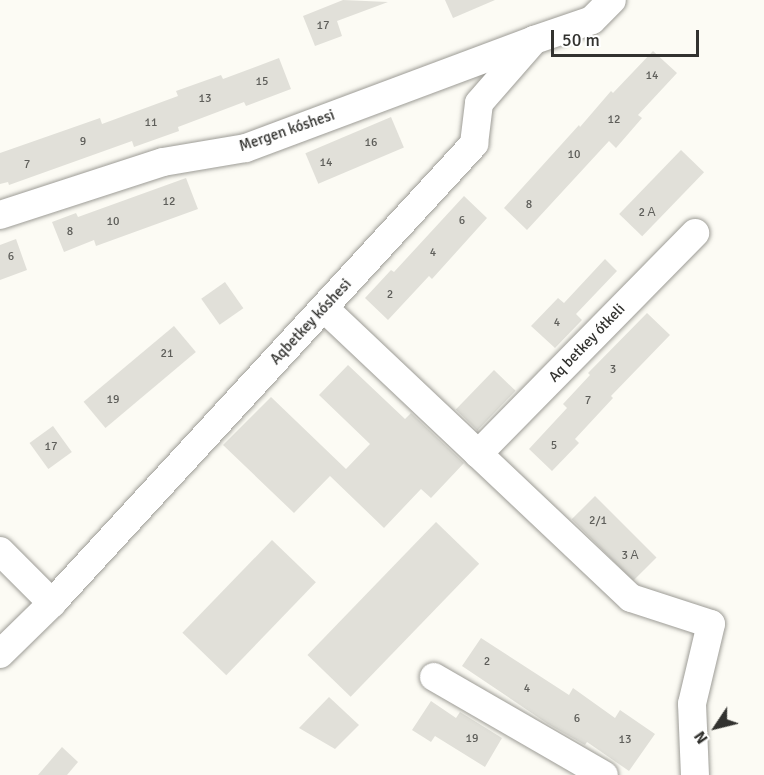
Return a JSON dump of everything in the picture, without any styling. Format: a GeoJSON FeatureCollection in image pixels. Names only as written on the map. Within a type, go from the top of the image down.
{"type":"FeatureCollection","features":[{"type":"Feature","properties":{"kind":"street","name":"Aqbetkey kóshesi"},"geometry":{"type":"LineString","coordinates":[[0,654],[52,603],[474,144],[479,103],[534,40],[592,20],[612,0]]}},
{"type":"Feature","properties":{"kind":"street","name":"Mergen kóshesi"},"geometry":{"type":"LineString","coordinates":[[0,215],[163,162],[246,148],[534,40]]}},
{"type":"Feature","properties":{"kind":"street","name":"Aq betkey ótkeli"},"geometry":{"type":"LineString","coordinates":[[478,454],[696,233]]}},
{"type":"Feature","properties":{"kind":"street"},"geometry":{"type":"LineString","coordinates":[[324,308],[631,598],[711,624],[692,704],[695,775]]}},
{"type":"Feature","properties":{"kind":"street"},"geometry":{"type":"LineString","coordinates":[[0,551],[52,603]]}},
{"type":"Feature","properties":{"kind":"street"},"geometry":{"type":"LineString","coordinates":[[434,677],[604,775]]}},
{"type":"Feature","properties":{"kind":"building"},"geometry":{"type":"Polygon","coordinates":[[[343,0],[388,2],[337,21],[342,36],[315,46],[303,16],[343,0]]]}},
{"type":"Feature","properties":{"kind":"building"},"geometry":{"type":"Polygon","coordinates":[[[445,0],[495,0],[453,18],[445,0]]]}},
{"type":"Feature","properties":{"kind":"building"},"geometry":{"type":"Polygon","coordinates":[[[653,51],[677,73],[638,115],[642,118],[616,148],[609,141],[527,230],[504,208],[611,91],[613,93],[653,51]]]}},
{"type":"Feature","properties":{"kind":"building"},"geometry":{"type":"Polygon","coordinates":[[[279,58],[291,89],[246,106],[244,102],[178,127],[179,131],[134,147],[132,141],[9,185],[8,182],[0,184],[0,153],[100,118],[102,124],[178,96],[176,91],[221,75],[223,79],[279,58]]]}},
{"type":"Feature","properties":{"kind":"building"},"geometry":{"type":"Polygon","coordinates":[[[391,117],[404,147],[318,184],[305,153],[391,117]]]}},
{"type":"Feature","properties":{"kind":"building"},"geometry":{"type":"Polygon","coordinates":[[[681,150],[704,172],[642,236],[619,214],[681,150]]]}},
{"type":"Feature","properties":{"kind":"building"},"geometry":{"type":"Polygon","coordinates":[[[186,178],[198,209],[96,246],[94,240],[64,252],[52,222],[76,213],[78,217],[186,178]]]}},
{"type":"Feature","properties":{"kind":"building"},"geometry":{"type":"Polygon","coordinates":[[[464,196],[487,218],[432,279],[429,276],[388,320],[365,298],[391,270],[394,272],[464,196]]]}},
{"type":"Feature","properties":{"kind":"building"},"geometry":{"type":"Polygon","coordinates":[[[16,239],[27,270],[0,280],[0,245],[16,239]]]}},
{"type":"Feature","properties":{"kind":"building"},"geometry":{"type":"Polygon","coordinates":[[[605,259],[617,271],[576,314],[582,320],[555,348],[531,326],[558,298],[564,303],[605,259]]]}},
{"type":"Feature","properties":{"kind":"building"},"geometry":{"type":"Polygon","coordinates":[[[225,282],[243,308],[220,325],[201,299],[225,282]]]}},
{"type":"Feature","properties":{"kind":"building"},"geometry":{"type":"Polygon","coordinates":[[[647,313],[670,335],[611,396],[613,398],[575,439],[579,443],[552,471],[529,449],[567,408],[563,404],[590,375],[588,373],[647,313]]]}},
{"type":"Feature","properties":{"kind":"building"},"geometry":{"type":"Polygon","coordinates":[[[174,326],[196,352],[105,428],[84,402],[174,326]]]}},
{"type":"Feature","properties":{"kind":"building"},"geometry":{"type":"Polygon","coordinates":[[[348,365],[405,419],[411,413],[464,463],[431,498],[421,489],[384,528],[330,476],[294,513],[223,445],[271,397],[346,469],[370,444],[319,395],[348,365]]]}},
{"type":"Feature","properties":{"kind":"building"},"geometry":{"type":"Polygon","coordinates":[[[494,370],[516,391],[477,430],[456,410],[494,370]]]}},
{"type":"Feature","properties":{"kind":"building"},"geometry":{"type":"Polygon","coordinates":[[[53,426],[72,452],[48,469],[30,443],[53,426]]]}},
{"type":"Feature","properties":{"kind":"building"},"geometry":{"type":"Polygon","coordinates":[[[595,496],[657,558],[633,581],[572,519],[595,496]]]}},
{"type":"Feature","properties":{"kind":"building"},"geometry":{"type":"Polygon","coordinates":[[[436,522],[479,564],[351,697],[307,655],[436,522]]]}},
{"type":"Feature","properties":{"kind":"building"},"geometry":{"type":"Polygon","coordinates":[[[272,540],[316,582],[226,675],[182,633],[272,540]]]}},
{"type":"Feature","properties":{"kind":"building"},"geometry":{"type":"Polygon","coordinates":[[[481,638],[569,695],[573,688],[615,718],[620,710],[655,734],[629,771],[587,742],[585,745],[548,724],[462,666],[481,638]]]}},
{"type":"Feature","properties":{"kind":"building"},"geometry":{"type":"Polygon","coordinates":[[[329,697],[359,725],[335,749],[299,728],[329,697]]]}},
{"type":"Feature","properties":{"kind":"building"},"geometry":{"type":"Polygon","coordinates":[[[431,701],[456,718],[460,712],[502,738],[485,767],[435,736],[431,742],[412,730],[431,701]]]}},
{"type":"Feature","properties":{"kind":"building"},"geometry":{"type":"Polygon","coordinates":[[[62,747],[78,762],[67,775],[38,775],[62,747]]]}}]}
